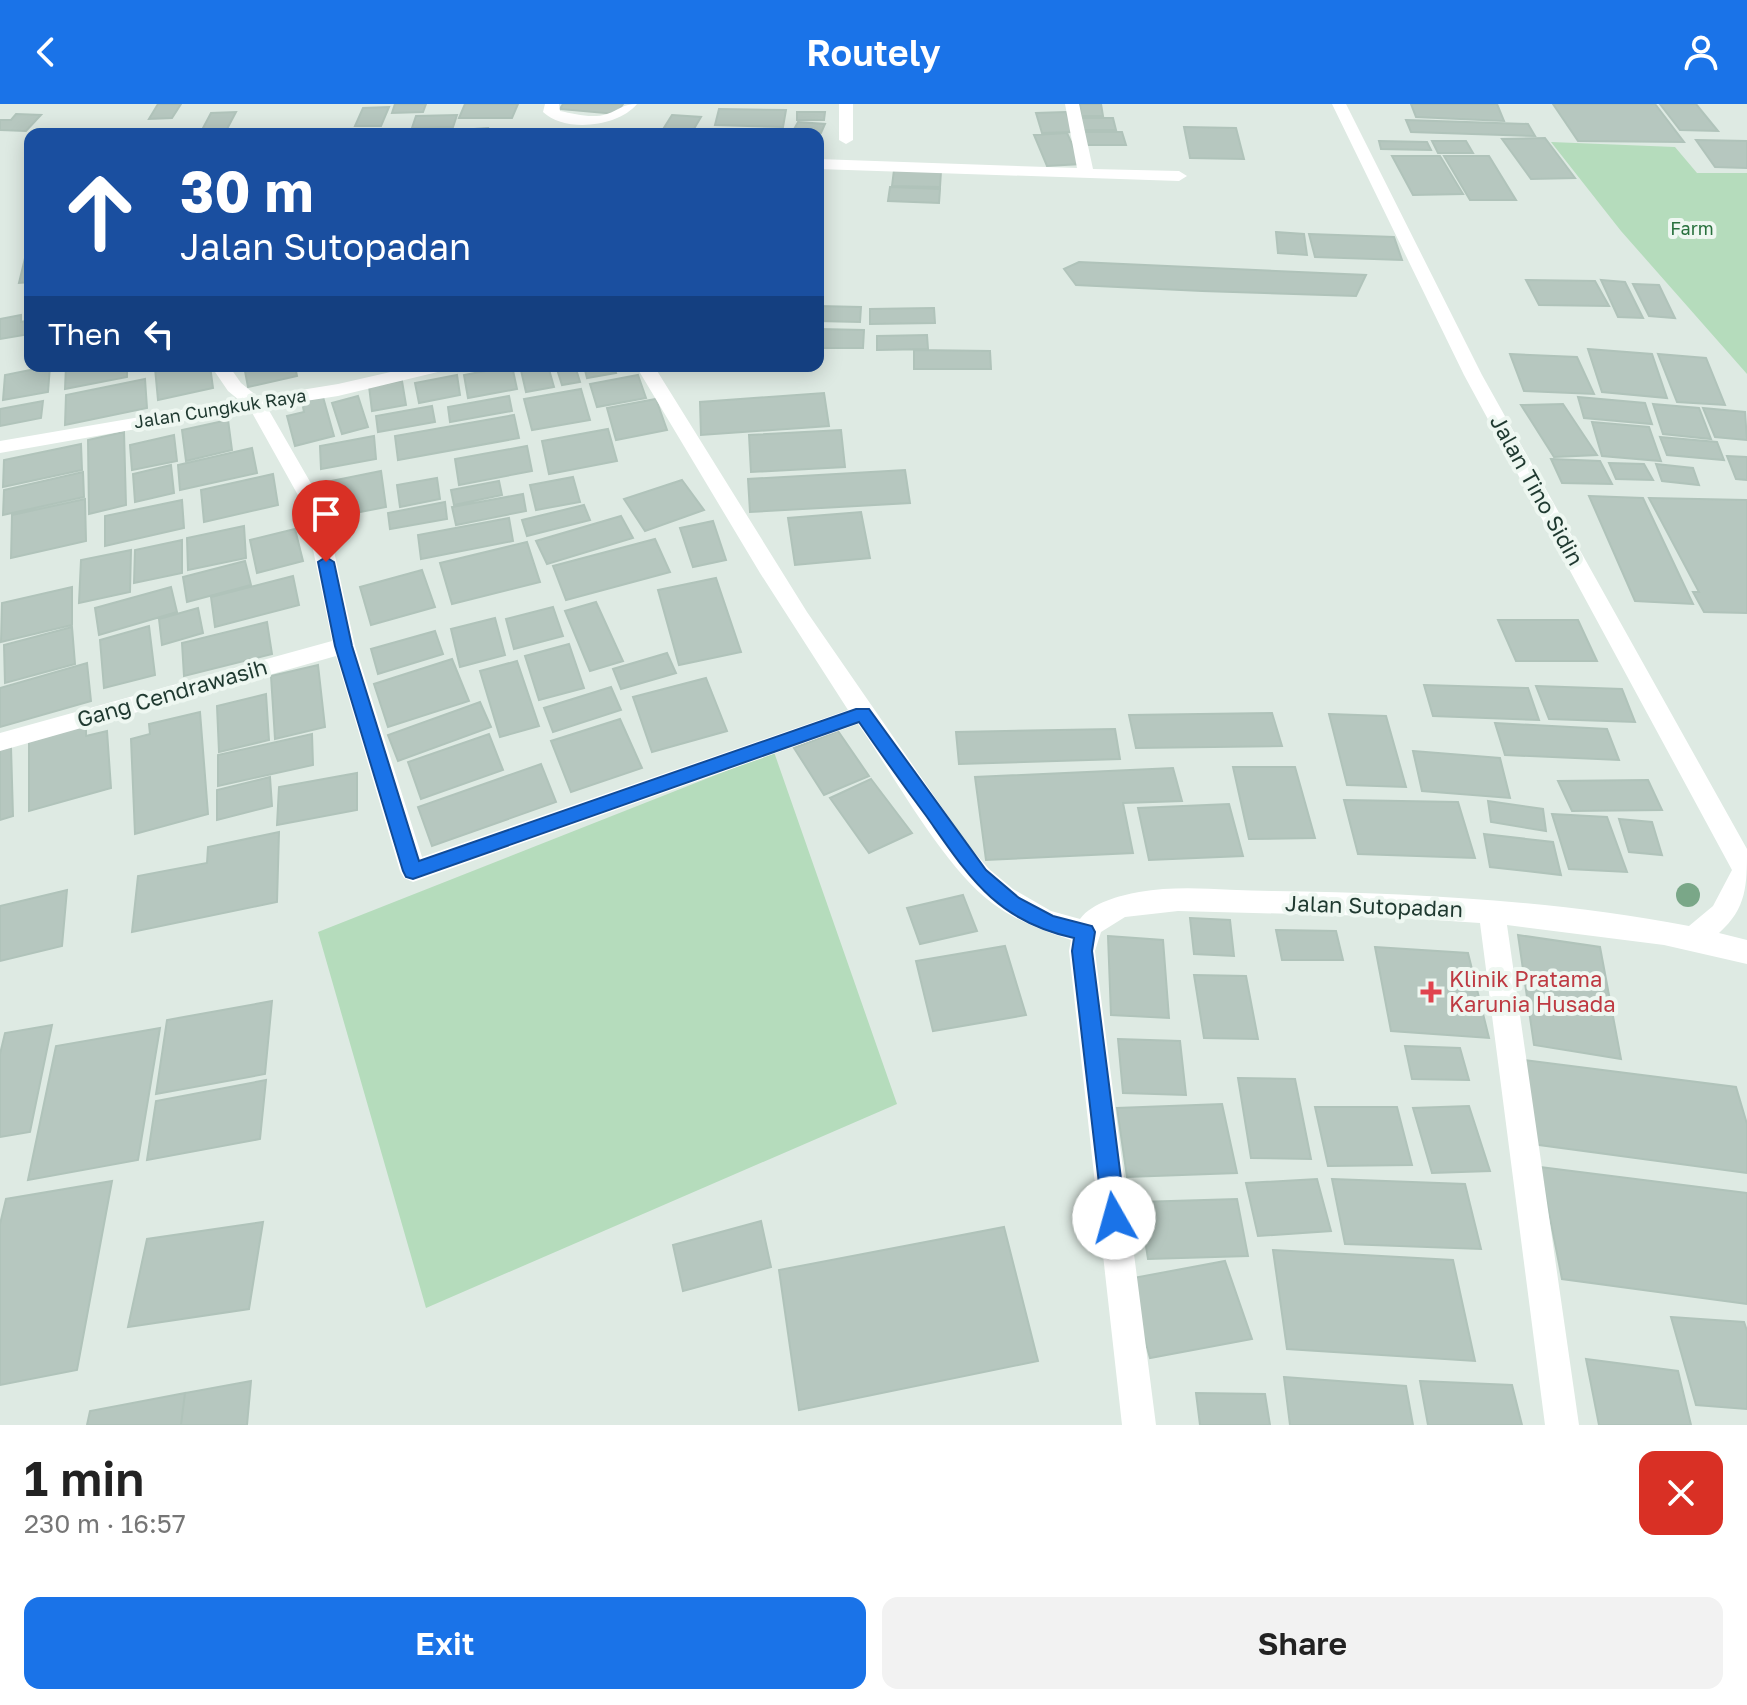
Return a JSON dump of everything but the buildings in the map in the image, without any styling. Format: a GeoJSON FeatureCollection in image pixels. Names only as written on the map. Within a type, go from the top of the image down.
{"type":"FeatureCollection","features":[{"type":"Feature","properties":{"kind":"street"},"geometry":{"type":"LineString","coordinates":[[552,104],[550,112],[556,115],[604,127],[650,104]]}},
{"type":"Feature","properties":{"kind":"street"},"geometry":{"type":"LineString","coordinates":[[604,127],[630,104]]}},
{"type":"Feature","properties":{"kind":"street"},"geometry":{"type":"LineString","coordinates":[[846,104],[846,140]]}},
{"type":"Feature","properties":{"kind":"street"},"geometry":{"type":"LineString","coordinates":[[1072,104],[1086,173]]}},
{"type":"Feature","properties":{"kind":"street","name":"Jalan Tino Sidin"},"geometry":{"type":"LineString","coordinates":[[1339,104],[1473,375],[1746,872],[1722,914],[1696,936]]}},
{"type":"Feature","properties":{"kind":"street"},"geometry":{"type":"LineString","coordinates":[[824,164],[1179,176]]}},
{"type":"Feature","properties":{"kind":"street"},"geometry":{"type":"LineString","coordinates":[[224,372],[234,387],[257,405],[314,506],[344,646],[413,871],[862,714]]}},
{"type":"Feature","properties":{"kind":"street","name":"Jalan Cungkuk Raya"},"geometry":{"type":"LineString","coordinates":[[0,447],[145,420],[257,405],[414,372]]}},
{"type":"Feature","properties":{"kind":"street"},"geometry":{"type":"LineString","coordinates":[[649,372],[764,566],[862,714],[979,876],[1012,904],[1049,924],[1085,932],[1082,951],[1139,1425]]}},
{"type":"Feature","properties":{"kind":"street","name":"Gang Cendrawasih"},"geometry":{"type":"LineString","coordinates":[[0,742],[344,646]]}},
{"type":"Feature","properties":{"kind":"street","name":"Jalan Sutopadan"},"geometry":{"type":"LineString","coordinates":[[1085,932],[1096,918],[1109,911],[1163,901],[1350,903],[1492,911],[1696,936],[1747,952]]}},
{"type":"Feature","properties":{"kind":"street"},"geometry":{"type":"LineString","coordinates":[[1492,911],[1562,1425]]}},
{"type":"Feature","properties":{"kind":"green space","name":"Farm"},"geometry":{"type":"Polygon","coordinates":[[[1551,142],[1675,147],[1697,173],[1747,173],[1747,374],[1621,231],[1551,142]]]}},
{"type":"Feature","properties":{"kind":"green space"},"geometry":{"type":"Polygon","coordinates":[[[774,752],[897,1104],[426,1308],[318,932],[774,752]]]}},
{"type":"Feature","properties":{"kind":"place","name":"Klinik Pratama Karunia Husada"},"geometry":{"type":"Point","coordinates":[1431,992]}},
{"type":"Feature","properties":{"kind":"route"},"geometry":{"type":"LineString","coordinates":[[326,562],[344,646],[413,871],[862,714],[979,876],[1012,904],[1049,924],[1085,932],[1082,951],[1114,1218]]}}]}
